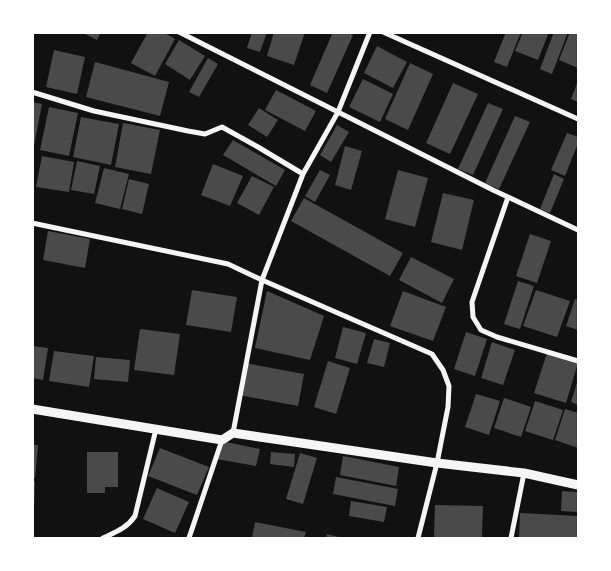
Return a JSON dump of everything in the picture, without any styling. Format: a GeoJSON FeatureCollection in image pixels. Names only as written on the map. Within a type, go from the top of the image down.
{"type":"FeatureCollection","features":[{"type":"Feature","properties":{"kind":"street"},"geometry":{"type":"LineString","coordinates":[[179,32],[508,197],[578,230]]}},
{"type":"Feature","properties":{"kind":"street"},"geometry":{"type":"LineString","coordinates":[[188,538],[222,440],[233,432],[262,280],[303,174],[338,112],[370,32]]}},
{"type":"Feature","properties":{"kind":"street"},"geometry":{"type":"LineString","coordinates":[[383,32],[578,119]]}},
{"type":"Feature","properties":{"kind":"street"},"geometry":{"type":"LineString","coordinates":[[32,92],[94,111],[188,131],[205,134],[222,127],[303,174]]}},
{"type":"Feature","properties":{"kind":"street"},"geometry":{"type":"LineString","coordinates":[[508,197],[472,302],[473,317],[481,330],[497,337],[578,361]]}},
{"type":"Feature","properties":{"kind":"street"},"geometry":{"type":"LineString","coordinates":[[32,224],[228,264],[432,354],[443,370],[449,386],[448,407],[437,464],[418,538]]}},
{"type":"Feature","properties":{"kind":"street"},"geometry":{"type":"LineString","coordinates":[[32,409],[222,440]]}},
{"type":"Feature","properties":{"kind":"street"},"geometry":{"type":"LineString","coordinates":[[103,538],[122,530],[130,524],[135,516],[156,429]]}},
{"type":"Feature","properties":{"kind":"street"},"geometry":{"type":"LineString","coordinates":[[233,432],[437,464],[524,472],[578,486]]}},
{"type":"Feature","properties":{"kind":"street"},"geometry":{"type":"LineString","coordinates":[[511,538],[524,472]]}},
{"type":"Feature","properties":{"kind":"building"},"geometry":{"type":"Polygon","coordinates":[[[81,32],[101,32],[97,40],[81,32]]]}},
{"type":"Feature","properties":{"kind":"building"},"geometry":{"type":"Polygon","coordinates":[[[148,32],[163,32],[175,39],[155,76],[131,63],[148,32]]]}},
{"type":"Feature","properties":{"kind":"building"},"geometry":{"type":"Polygon","coordinates":[[[252,32],[267,32],[260,52],[247,48],[252,32]]]}},
{"type":"Feature","properties":{"kind":"building"},"geometry":{"type":"Polygon","coordinates":[[[274,32],[305,32],[294,65],[267,56],[274,32]]]}},
{"type":"Feature","properties":{"kind":"building"},"geometry":{"type":"Polygon","coordinates":[[[333,32],[347,32],[353,35],[327,93],[310,85],[333,32]]]}},
{"type":"Feature","properties":{"kind":"building"},"geometry":{"type":"Polygon","coordinates":[[[506,32],[521,32],[507,67],[494,62],[506,32]]]}},
{"type":"Feature","properties":{"kind":"building"},"geometry":{"type":"Polygon","coordinates":[[[523,32],[549,32],[538,60],[515,51],[523,32]]]}},
{"type":"Feature","properties":{"kind":"building"},"geometry":{"type":"Polygon","coordinates":[[[554,32],[568,32],[552,74],[540,69],[554,32]]]}},
{"type":"Feature","properties":{"kind":"building"},"geometry":{"type":"Polygon","coordinates":[[[570,32],[578,32],[578,68],[559,60],[570,32]]]}},
{"type":"Feature","properties":{"kind":"building"},"geometry":{"type":"Polygon","coordinates":[[[179,40],[205,56],[190,80],[165,64],[179,40]]]}},
{"type":"Feature","properties":{"kind":"building"},"geometry":{"type":"Polygon","coordinates":[[[377,46],[407,62],[393,88],[364,73],[377,46]]]}},
{"type":"Feature","properties":{"kind":"building"},"geometry":{"type":"Polygon","coordinates":[[[54,50],[85,57],[77,94],[46,87],[54,50]]]}},
{"type":"Feature","properties":{"kind":"building"},"geometry":{"type":"Polygon","coordinates":[[[208,58],[218,64],[199,97],[189,92],[208,58]]]}},
{"type":"Feature","properties":{"kind":"building"},"geometry":{"type":"Polygon","coordinates":[[[95,62],[169,82],[160,116],[86,97],[95,62]]]}},
{"type":"Feature","properties":{"kind":"building"},"geometry":{"type":"Polygon","coordinates":[[[410,63],[433,74],[408,130],[385,119],[410,63]]]}},
{"type":"Feature","properties":{"kind":"building"},"geometry":{"type":"Polygon","coordinates":[[[363,79],[393,94],[380,122],[349,107],[363,79]]]}},
{"type":"Feature","properties":{"kind":"building"},"geometry":{"type":"Polygon","coordinates":[[[578,81],[578,102],[571,99],[578,81]]]}},
{"type":"Feature","properties":{"kind":"building"},"geometry":{"type":"Polygon","coordinates":[[[453,83],[478,94],[450,154],[426,143],[453,83]]]}},
{"type":"Feature","properties":{"kind":"building"},"geometry":{"type":"Polygon","coordinates":[[[276,90],[316,111],[305,131],[265,110],[276,90]]]}},
{"type":"Feature","properties":{"kind":"building"},"geometry":{"type":"Polygon","coordinates":[[[32,102],[42,104],[33,151],[32,151],[32,102]]]}},
{"type":"Feature","properties":{"kind":"building"},"geometry":{"type":"Polygon","coordinates":[[[488,103],[503,109],[473,175],[458,169],[488,103]]]}},
{"type":"Feature","properties":{"kind":"building"},"geometry":{"type":"Polygon","coordinates":[[[49,107],[78,113],[69,156],[40,150],[49,107]]]}},
{"type":"Feature","properties":{"kind":"building"},"geometry":{"type":"Polygon","coordinates":[[[259,108],[278,120],[267,137],[248,125],[259,108]]]}},
{"type":"Feature","properties":{"kind":"building"},"geometry":{"type":"Polygon","coordinates":[[[515,116],[530,122],[499,189],[485,183],[515,116]]]}},
{"type":"Feature","properties":{"kind":"building"},"geometry":{"type":"Polygon","coordinates":[[[81,117],[119,124],[111,165],[73,157],[81,117]]]}},
{"type":"Feature","properties":{"kind":"building"},"geometry":{"type":"Polygon","coordinates":[[[123,123],[160,130],[151,174],[115,167],[123,123]]]}},
{"type":"Feature","properties":{"kind":"building"},"geometry":{"type":"Polygon","coordinates":[[[337,125],[349,132],[331,162],[320,155],[337,125]]]}},
{"type":"Feature","properties":{"kind":"building"},"geometry":{"type":"Polygon","coordinates":[[[567,133],[578,137],[578,143],[565,176],[551,170],[567,133]]]}},
{"type":"Feature","properties":{"kind":"building"},"geometry":{"type":"Polygon","coordinates":[[[233,140],[285,170],[276,186],[223,155],[233,140]]]}},
{"type":"Feature","properties":{"kind":"building"},"geometry":{"type":"Polygon","coordinates":[[[345,146],[362,151],[351,190],[335,185],[345,146]]]}},
{"type":"Feature","properties":{"kind":"building"},"geometry":{"type":"Polygon","coordinates":[[[42,156],[74,162],[69,192],[36,187],[42,156]]]}},
{"type":"Feature","properties":{"kind":"building"},"geometry":{"type":"Polygon","coordinates":[[[77,161],[100,166],[94,194],[71,190],[77,161]]]}},
{"type":"Feature","properties":{"kind":"building"},"geometry":{"type":"Polygon","coordinates":[[[213,164],[243,176],[230,206],[201,195],[213,164]]]}},
{"type":"Feature","properties":{"kind":"building"},"geometry":{"type":"Polygon","coordinates":[[[104,168],[129,174],[120,209],[95,203],[104,168]]]}},
{"type":"Feature","properties":{"kind":"building"},"geometry":{"type":"Polygon","coordinates":[[[320,170],[330,175],[315,202],[305,196],[320,170]]]}},
{"type":"Feature","properties":{"kind":"building"},"geometry":{"type":"Polygon","coordinates":[[[398,170],[428,178],[415,227],[385,219],[398,170]]]}},
{"type":"Feature","properties":{"kind":"building"},"geometry":{"type":"Polygon","coordinates":[[[554,174],[564,179],[550,213],[540,209],[554,174]]]}},
{"type":"Feature","properties":{"kind":"building"},"geometry":{"type":"Polygon","coordinates":[[[252,176],[274,187],[259,215],[237,203],[252,176]]]}},
{"type":"Feature","properties":{"kind":"building"},"geometry":{"type":"Polygon","coordinates":[[[129,179],[149,184],[142,214],[122,209],[129,179]]]}},
{"type":"Feature","properties":{"kind":"building"},"geometry":{"type":"Polygon","coordinates":[[[443,193],[474,200],[462,250],[431,242],[443,193]]]}},
{"type":"Feature","properties":{"kind":"building"},"geometry":{"type":"Polygon","coordinates":[[[304,198],[403,253],[390,276],[291,221],[304,198]]]}},
{"type":"Feature","properties":{"kind":"building"},"geometry":{"type":"Polygon","coordinates":[[[48,231],[90,239],[85,268],[43,260],[48,231]]]}},
{"type":"Feature","properties":{"kind":"building"},"geometry":{"type":"Polygon","coordinates":[[[530,234],[551,241],[537,283],[516,276],[530,234]]]}},
{"type":"Feature","properties":{"kind":"building"},"geometry":{"type":"Polygon","coordinates":[[[411,257],[454,279],[442,303],[399,280],[411,257]]]}},
{"type":"Feature","properties":{"kind":"building"},"geometry":{"type":"Polygon","coordinates":[[[518,281],[534,286],[520,329],[504,324],[518,281]]]}},
{"type":"Feature","properties":{"kind":"building"},"geometry":{"type":"Polygon","coordinates":[[[192,290],[237,297],[231,332],[186,325],[192,290]]]}},
{"type":"Feature","properties":{"kind":"building"},"geometry":{"type":"Polygon","coordinates":[[[536,290],[570,301],[557,337],[523,326],[536,290]]]}},
{"type":"Feature","properties":{"kind":"building"},"geometry":{"type":"Polygon","coordinates":[[[267,291],[324,316],[310,360],[255,348],[267,291]]]}},
{"type":"Feature","properties":{"kind":"building"},"geometry":{"type":"Polygon","coordinates":[[[403,291],[446,307],[433,341],[390,326],[403,291]]]}},
{"type":"Feature","properties":{"kind":"building"},"geometry":{"type":"Polygon","coordinates":[[[575,299],[578,300],[578,330],[566,326],[575,299]]]}},
{"type":"Feature","properties":{"kind":"building"},"geometry":{"type":"Polygon","coordinates":[[[343,327],[366,333],[357,364],[335,358],[343,327]]]}},
{"type":"Feature","properties":{"kind":"building"},"geometry":{"type":"Polygon","coordinates":[[[140,329],[180,334],[174,375],[134,370],[140,329]]]}},
{"type":"Feature","properties":{"kind":"building"},"geometry":{"type":"Polygon","coordinates":[[[466,332],[487,339],[475,376],[454,369],[466,332]]]}},
{"type":"Feature","properties":{"kind":"building"},"geometry":{"type":"Polygon","coordinates":[[[374,339],[390,343],[384,367],[367,363],[374,339]]]}},
{"type":"Feature","properties":{"kind":"building"},"geometry":{"type":"Polygon","coordinates":[[[492,342],[515,350],[503,385],[481,378],[492,342]]]}},
{"type":"Feature","properties":{"kind":"building"},"geometry":{"type":"Polygon","coordinates":[[[32,346],[48,348],[43,380],[32,378],[32,346]]]}},
{"type":"Feature","properties":{"kind":"building"},"geometry":{"type":"Polygon","coordinates":[[[54,351],[94,356],[89,387],[49,381],[54,351]]]}},
{"type":"Feature","properties":{"kind":"building"},"geometry":{"type":"Polygon","coordinates":[[[547,353],[578,363],[566,403],[534,393],[547,353]]]}},
{"type":"Feature","properties":{"kind":"building"},"geometry":{"type":"Polygon","coordinates":[[[96,357],[130,360],[128,382],[94,379],[96,357]]]}},
{"type":"Feature","properties":{"kind":"building"},"geometry":{"type":"Polygon","coordinates":[[[328,361],[350,368],[336,414],[314,407],[328,361]]]}},
{"type":"Feature","properties":{"kind":"building"},"geometry":{"type":"Polygon","coordinates":[[[245,363],[304,374],[298,406],[239,395],[245,363]]]}},
{"type":"Feature","properties":{"kind":"building"},"geometry":{"type":"Polygon","coordinates":[[[578,379],[578,405],[571,402],[578,379]]]}},
{"type":"Feature","properties":{"kind":"building"},"geometry":{"type":"Polygon","coordinates":[[[476,394],[500,401],[489,435],[465,427],[476,394]]]}},
{"type":"Feature","properties":{"kind":"building"},"geometry":{"type":"Polygon","coordinates":[[[504,398],[531,407],[521,437],[494,428],[504,398]]]}},
{"type":"Feature","properties":{"kind":"building"},"geometry":{"type":"Polygon","coordinates":[[[535,401],[563,410],[553,440],[525,431],[535,401]]]}},
{"type":"Feature","properties":{"kind":"building"},"geometry":{"type":"Polygon","coordinates":[[[565,409],[578,413],[578,448],[555,440],[565,409]]]}},
{"type":"Feature","properties":{"kind":"building"},"geometry":{"type":"Polygon","coordinates":[[[221,441],[260,449],[256,466],[217,459],[221,441]]]}},
{"type":"Feature","properties":{"kind":"building"},"geometry":{"type":"Polygon","coordinates":[[[32,445],[38,445],[35,478],[32,478],[32,445]]]}},
{"type":"Feature","properties":{"kind":"building"},"geometry":{"type":"Polygon","coordinates":[[[160,448],[209,467],[197,495],[148,476],[160,448]]]}},
{"type":"Feature","properties":{"kind":"building"},"geometry":{"type":"Polygon","coordinates":[[[87,452],[118,452],[118,487],[105,487],[105,493],[87,493],[87,452]]]}},
{"type":"Feature","properties":{"kind":"building"},"geometry":{"type":"Polygon","coordinates":[[[271,452],[295,454],[294,467],[270,464],[271,452]]]}},
{"type":"Feature","properties":{"kind":"building"},"geometry":{"type":"Polygon","coordinates":[[[300,453],[317,458],[303,504],[286,499],[300,453]]]}},
{"type":"Feature","properties":{"kind":"building"},"geometry":{"type":"Polygon","coordinates":[[[343,456],[399,467],[396,486],[340,475],[343,456]]]}},
{"type":"Feature","properties":{"kind":"building"},"geometry":{"type":"Polygon","coordinates":[[[336,477],[398,489],[395,506],[333,494],[336,477]]]}},
{"type":"Feature","properties":{"kind":"building"},"geometry":{"type":"Polygon","coordinates":[[[32,481],[35,481],[34,507],[32,507],[32,481]]]}},
{"type":"Feature","properties":{"kind":"building"},"geometry":{"type":"Polygon","coordinates":[[[157,488],[189,502],[175,533],[143,519],[157,488]]]}},
{"type":"Feature","properties":{"kind":"building"},"geometry":{"type":"Polygon","coordinates":[[[562,491],[578,492],[578,512],[561,511],[562,491]]]}},
{"type":"Feature","properties":{"kind":"building"},"geometry":{"type":"Polygon","coordinates":[[[351,501],[387,507],[384,522],[349,516],[351,501]]]}},
{"type":"Feature","properties":{"kind":"building"},"geometry":{"type":"Polygon","coordinates":[[[435,505],[483,506],[482,538],[434,538],[435,505]]]}},
{"type":"Feature","properties":{"kind":"building"},"geometry":{"type":"Polygon","coordinates":[[[520,513],[578,516],[578,538],[519,538],[520,513]]]}},
{"type":"Feature","properties":{"kind":"building"},"geometry":{"type":"Polygon","coordinates":[[[255,522],[306,532],[304,538],[252,538],[255,522]]]}},
{"type":"Feature","properties":{"kind":"building"},"geometry":{"type":"Polygon","coordinates":[[[327,534],[342,538],[326,538],[327,534]]]}}]}
